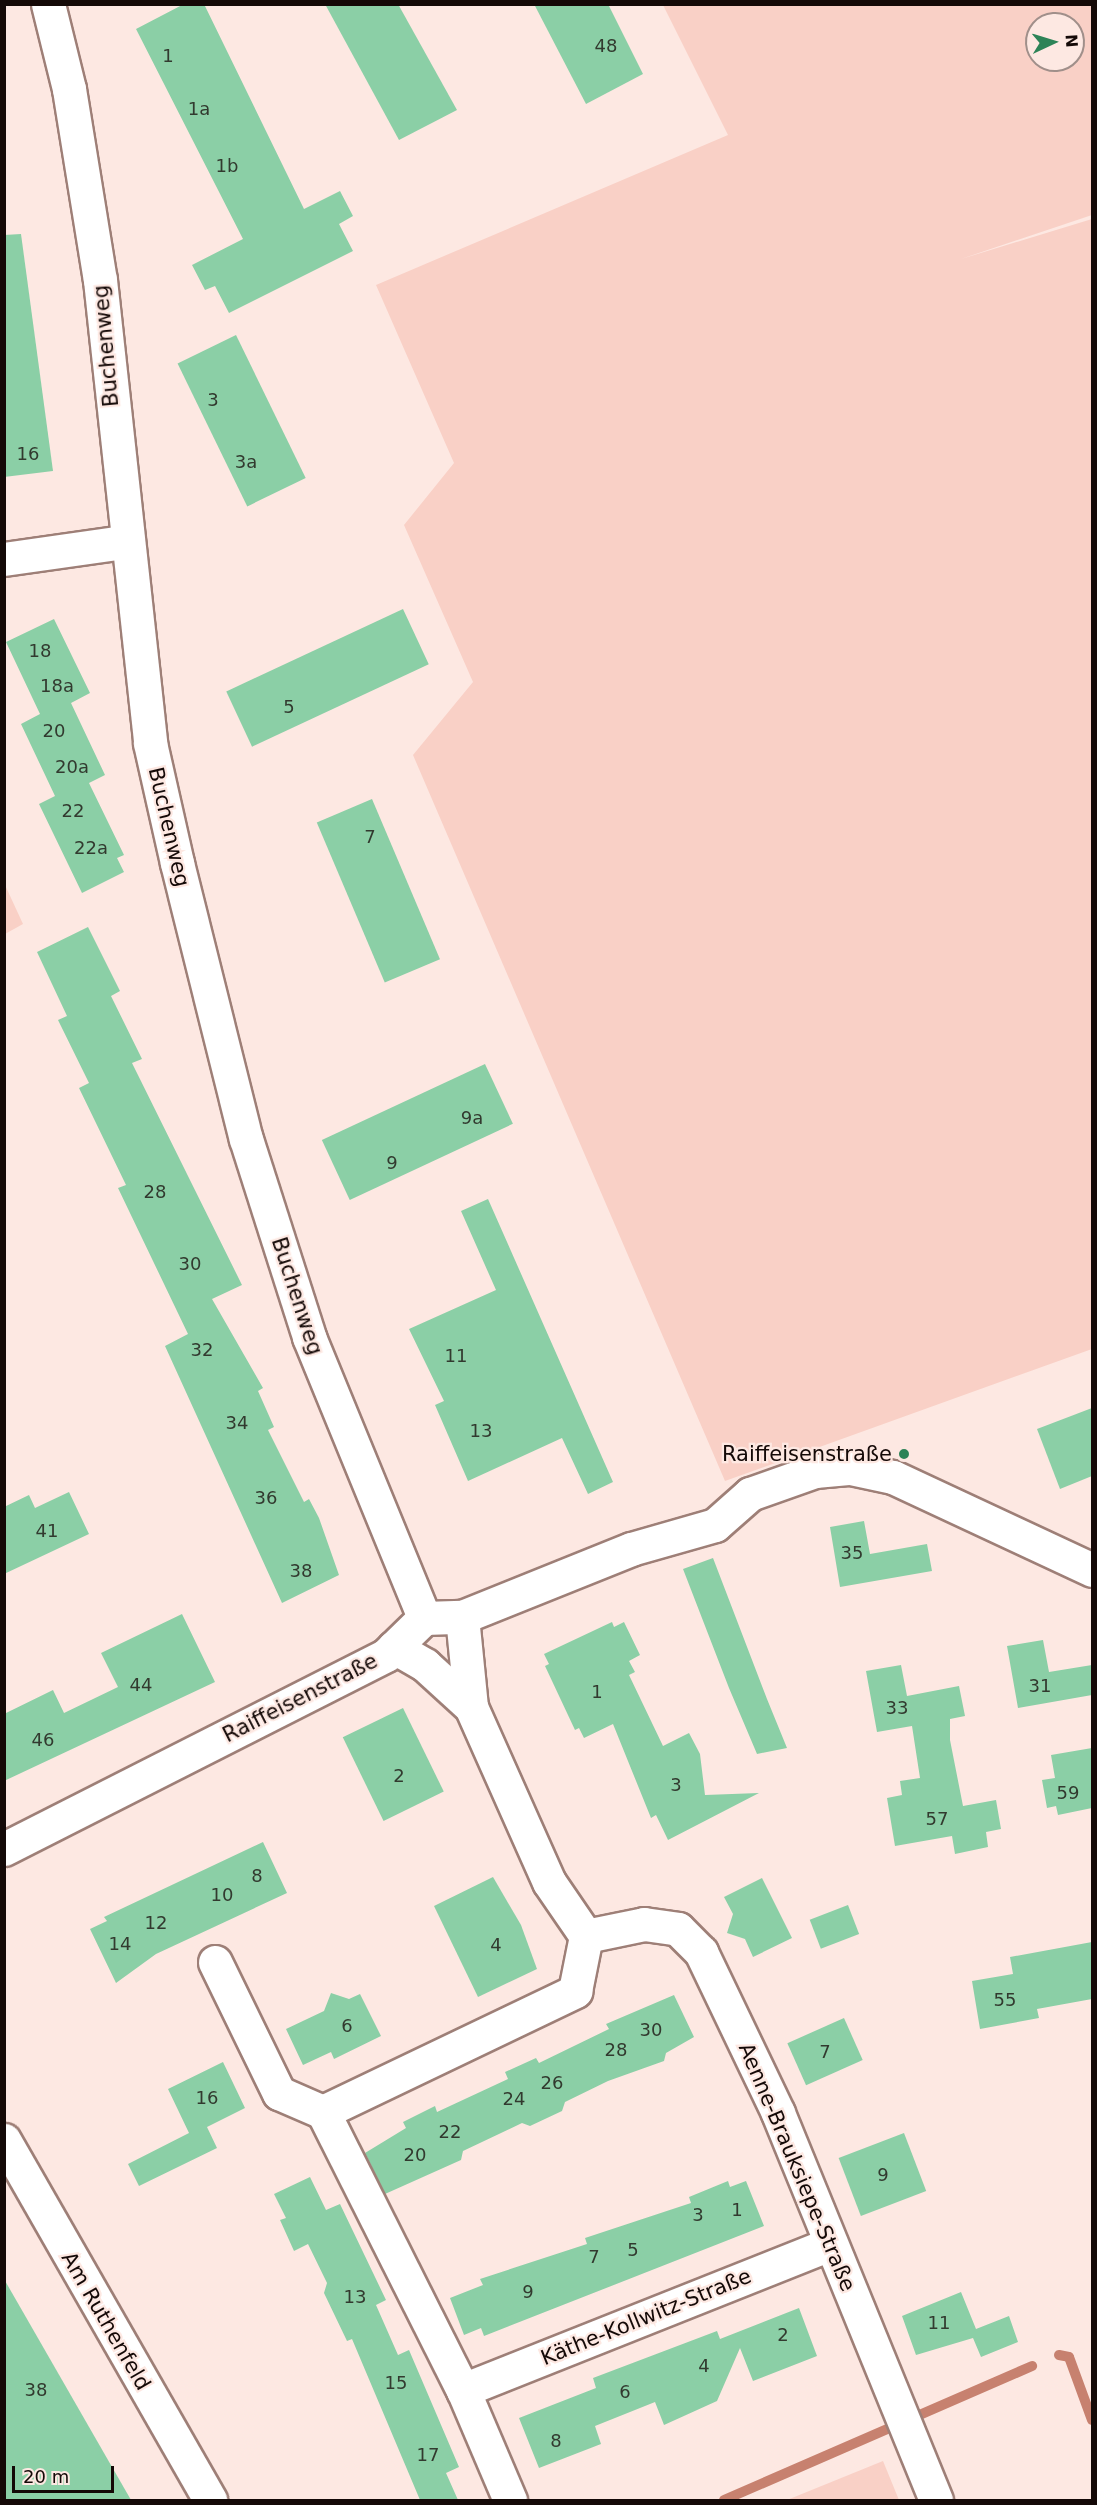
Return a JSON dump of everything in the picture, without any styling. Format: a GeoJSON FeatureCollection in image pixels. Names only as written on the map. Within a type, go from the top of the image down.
{"type":"FeatureCollection","features":[{"type":"Feature","properties":{"kind":"street","name":"Buchenweg"},"geometry":{"type":"LineString","coordinates":[[48,4],[69,89],[100,280],[124,542],[150,743],[246,1139],[309,1337],[424,1618]]}},
{"type":"Feature","properties":{"kind":"street"},"geometry":{"type":"LineString","coordinates":[[4,559],[124,542]]}},
{"type":"Feature","properties":{"kind":"street"},"geometry":{"type":"LineString","coordinates":[[424,1618],[462,1617],[631,1549],[715,1525],[750,1494],[832,1468],[893,1477],[1092,1570]]}},
{"type":"Feature","properties":{"kind":"street"},"geometry":{"type":"LineString","coordinates":[[323,2112],[575,1991],[586,1936],[549,1882],[471,1707],[462,1617]]}},
{"type":"Feature","properties":{"kind":"street","name":"Raiffeisenstraße"},"geometry":{"type":"LineString","coordinates":[[4,1849],[394,1647],[424,1618]]}},
{"type":"Feature","properties":{"kind":"street"},"geometry":{"type":"LineString","coordinates":[[394,1647],[425,1665],[471,1707]]}},
{"type":"Feature","properties":{"kind":"street","name":"Aenne-Brauksiepe-Straße"},"geometry":{"type":"LineString","coordinates":[[586,1936],[644,1924],[678,1929],[701,1952],[778,2113],[829,2244],[936,2500]]}},
{"type":"Feature","properties":{"kind":"street"},"geometry":{"type":"LineString","coordinates":[[215,1962],[279,2093],[323,2112],[463,2390],[510,2500]]}},
{"type":"Feature","properties":{"kind":"street","name":"Am Ruthenfeld"},"geometry":{"type":"LineString","coordinates":[[4,2140],[210,2500]]}},
{"type":"Feature","properties":{"kind":"street","name":"Käthe-Kollwitz-Straße"},"geometry":{"type":"LineString","coordinates":[[463,2390],[829,2244]]}},
{"type":"Feature","properties":{"kind":"shaded area"},"geometry":{"type":"Polygon","coordinates":[[[663,5],[1092,5],[1092,215],[961,259],[1092,219],[1092,1349],[725,1481],[413,755],[473,682],[404,525],[454,463],[376,285],[728,135],[663,5]]]}},
{"type":"Feature","properties":{"kind":"shaded area"},"geometry":{"type":"Polygon","coordinates":[[[5,885],[23,924],[4,934],[5,885]]]}},
{"type":"Feature","properties":{"kind":"shaded area"},"geometry":{"type":"Polygon","coordinates":[[[883,2461],[899,2500],[787,2500],[883,2461]]]}},
{"type":"Feature","properties":{"kind":"building"},"geometry":{"type":"Polygon","coordinates":[[[184,4],[204,4],[304,209],[340,191],[353,216],[339,224],[353,251],[229,313],[215,286],[205,290],[192,265],[243,239],[136,29],[184,4]]]}},
{"type":"Feature","properties":{"kind":"building"},"geometry":{"type":"Polygon","coordinates":[[[325,4],[398,4],[457,110],[399,140],[325,4]]]}},
{"type":"Feature","properties":{"kind":"building"},"geometry":{"type":"Polygon","coordinates":[[[534,4],[608,4],[643,74],[586,104],[534,4]]]}},
{"type":"Feature","properties":{"kind":"building"},"geometry":{"type":"Polygon","coordinates":[[[21,234],[53,471],[4,477],[4,235],[21,234]]]}},
{"type":"Feature","properties":{"kind":"building"},"geometry":{"type":"Polygon","coordinates":[[[236,335],[306,478],[247,506],[178,363],[236,335]]]}},
{"type":"Feature","properties":{"kind":"building"},"geometry":{"type":"Polygon","coordinates":[[[403,609],[429,664],[252,747],[226,691],[403,609]]]}},
{"type":"Feature","properties":{"kind":"building"},"geometry":{"type":"Polygon","coordinates":[[[54,619],[90,693],[71,703],[105,775],[89,783],[124,855],[117,858],[124,872],[82,893],[39,804],[55,796],[21,724],[40,714],[6,642],[54,619]]]}},
{"type":"Feature","properties":{"kind":"building"},"geometry":{"type":"Polygon","coordinates":[[[372,799],[440,959],[385,983],[317,822],[372,799]]]}},
{"type":"Feature","properties":{"kind":"building"},"geometry":{"type":"Polygon","coordinates":[[[88,927],[120,991],[111,996],[142,1059],[132,1063],[242,1285],[212,1299],[263,1388],[258,1391],[274,1427],[268,1430],[304,1502],[309,1499],[319,1518],[339,1575],[282,1603],[165,1346],[188,1334],[118,1188],[126,1185],[79,1088],[89,1083],[58,1020],[67,1016],[37,952],[88,927]]]}},
{"type":"Feature","properties":{"kind":"building"},"geometry":{"type":"Polygon","coordinates":[[[485,1064],[513,1124],[350,1200],[322,1140],[485,1064]]]}},
{"type":"Feature","properties":{"kind":"building"},"geometry":{"type":"Polygon","coordinates":[[[488,1199],[613,1482],[588,1494],[562,1438],[468,1481],[435,1405],[444,1401],[409,1329],[496,1290],[461,1211],[488,1199]]]}},
{"type":"Feature","properties":{"kind":"building"},"geometry":{"type":"Polygon","coordinates":[[[1092,1408],[1092,1476],[1060,1489],[1037,1429],[1092,1408]]]}},
{"type":"Feature","properties":{"kind":"building"},"geometry":{"type":"Polygon","coordinates":[[[69,1492],[89,1534],[4,1574],[4,1507],[29,1495],[35,1508],[69,1492]]]}},
{"type":"Feature","properties":{"kind":"building"},"geometry":{"type":"Polygon","coordinates":[[[864,1521],[870,1554],[927,1544],[932,1571],[840,1587],[830,1527],[864,1521]]]}},
{"type":"Feature","properties":{"kind":"building"},"geometry":{"type":"Polygon","coordinates":[[[713,1558],[787,1748],[757,1754],[729,1688],[683,1569],[713,1558]]]}},
{"type":"Feature","properties":{"kind":"building"},"geometry":{"type":"Polygon","coordinates":[[[182,1614],[215,1682],[4,1781],[4,1714],[53,1690],[64,1713],[118,1687],[101,1653],[182,1614]]]}},
{"type":"Feature","properties":{"kind":"building"},"geometry":{"type":"Polygon","coordinates":[[[612,1622],[614,1627],[624,1622],[640,1655],[629,1661],[635,1672],[629,1675],[663,1746],[689,1733],[700,1754],[705,1795],[759,1793],[668,1840],[656,1815],[651,1818],[613,1724],[584,1738],[579,1728],[575,1730],[545,1666],[549,1664],[544,1654],[612,1622]]]}},
{"type":"Feature","properties":{"kind":"building"},"geometry":{"type":"Polygon","coordinates":[[[1043,1640],[1049,1672],[1092,1665],[1092,1695],[1018,1708],[1007,1646],[1043,1640]]]}},
{"type":"Feature","properties":{"kind":"building"},"geometry":{"type":"Polygon","coordinates":[[[901,1665],[907,1696],[959,1686],[965,1716],[950,1719],[950,1740],[963,1806],[996,1800],[1001,1829],[986,1832],[988,1847],[955,1854],[952,1836],[895,1846],[887,1798],[902,1795],[900,1781],[920,1778],[912,1726],[877,1732],[866,1671],[901,1665]]]}},
{"type":"Feature","properties":{"kind":"building"},"geometry":{"type":"Polygon","coordinates":[[[403,1708],[444,1792],[384,1821],[343,1737],[403,1708]]]}},
{"type":"Feature","properties":{"kind":"building"},"geometry":{"type":"Polygon","coordinates":[[[1092,1748],[1092,1808],[1058,1815],[1056,1806],[1047,1808],[1042,1780],[1055,1778],[1051,1755],[1092,1748]]]}},
{"type":"Feature","properties":{"kind":"building"},"geometry":{"type":"Polygon","coordinates":[[[263,1842],[287,1893],[156,1954],[116,1983],[90,1929],[107,1921],[104,1917],[263,1842]]]}},
{"type":"Feature","properties":{"kind":"building"},"geometry":{"type":"Polygon","coordinates":[[[493,1877],[521,1925],[537,1969],[478,1997],[434,1906],[493,1877]]]}},
{"type":"Feature","properties":{"kind":"building"},"geometry":{"type":"Polygon","coordinates":[[[762,1878],[792,1938],[753,1957],[745,1939],[727,1933],[733,1914],[724,1897],[762,1878]]]}},
{"type":"Feature","properties":{"kind":"building"},"geometry":{"type":"Polygon","coordinates":[[[848,1905],[859,1934],[821,1949],[810,1920],[848,1905]]]}},
{"type":"Feature","properties":{"kind":"building"},"geometry":{"type":"Polygon","coordinates":[[[1092,1942],[1092,1999],[1037,2009],[1039,2018],[980,2029],[972,1981],[1013,1974],[1010,1957],[1092,1942]]]}},
{"type":"Feature","properties":{"kind":"building"},"geometry":{"type":"Polygon","coordinates":[[[331,1993],[349,1999],[360,1994],[381,2036],[334,2059],[331,2052],[303,2065],[286,2029],[324,2011],[331,1993]]]}},
{"type":"Feature","properties":{"kind":"building"},"geometry":{"type":"Polygon","coordinates":[[[674,1995],[694,2037],[666,2053],[664,2061],[608,2081],[565,2102],[562,2111],[530,2126],[522,2123],[463,2151],[461,2160],[385,2194],[365,2153],[406,2128],[403,2122],[435,2106],[437,2112],[508,2079],[505,2072],[536,2058],[539,2063],[609,2029],[606,2024],[674,1995]]]}},
{"type":"Feature","properties":{"kind":"building"},"geometry":{"type":"Polygon","coordinates":[[[844,2018],[863,2060],[806,2085],[787,2043],[844,2018]]]}},
{"type":"Feature","properties":{"kind":"building"},"geometry":{"type":"Polygon","coordinates":[[[223,2062],[245,2108],[207,2127],[217,2148],[139,2186],[128,2164],[189,2133],[168,2089],[223,2062]]]}},
{"type":"Feature","properties":{"kind":"building"},"geometry":{"type":"Polygon","coordinates":[[[904,2133],[926,2191],[861,2216],[839,2158],[904,2133]]]}},
{"type":"Feature","properties":{"kind":"building"},"geometry":{"type":"Polygon","coordinates":[[[310,2177],[326,2210],[340,2204],[386,2300],[376,2305],[398,2355],[409,2350],[459,2467],[446,2473],[458,2500],[420,2500],[352,2339],[347,2341],[324,2293],[327,2283],[308,2244],[294,2251],[280,2220],[286,2218],[274,2194],[310,2177]]]}},
{"type":"Feature","properties":{"kind":"building"},"geometry":{"type":"Polygon","coordinates":[[[728,2181],[730,2187],[746,2181],[764,2226],[484,2336],[481,2328],[464,2335],[450,2298],[483,2285],[480,2279],[587,2244],[585,2238],[691,2203],[689,2197],[728,2181]]]}},
{"type":"Feature","properties":{"kind":"building"},"geometry":{"type":"Polygon","coordinates":[[[4,2279],[131,2500],[4,2500],[4,2279]]]}},
{"type":"Feature","properties":{"kind":"building"},"geometry":{"type":"Polygon","coordinates":[[[961,2292],[976,2329],[1009,2316],[1018,2342],[981,2357],[973,2338],[916,2355],[902,2316],[961,2292]]]}},
{"type":"Feature","properties":{"kind":"building"},"geometry":{"type":"Polygon","coordinates":[[[799,2308],[817,2356],[753,2381],[740,2348],[717,2401],[664,2425],[655,2402],[595,2426],[601,2444],[539,2468],[519,2418],[596,2388],[593,2378],[717,2331],[720,2339],[799,2308]]]}},
{"type":"Feature","properties":{"kind":"waterway"},"geometry":{"type":"LineString","coordinates":[[1059,2355],[1069,2357],[1092,2420]]}},
{"type":"Feature","properties":{"kind":"waterway"},"geometry":{"type":"LineString","coordinates":[[724,2500],[1032,2366]]}},
{"type":"Feature","properties":{"kind":"place","name":"Raiffeisenstraße"},"geometry":{"type":"Point","coordinates":[904,1454]}}]}
